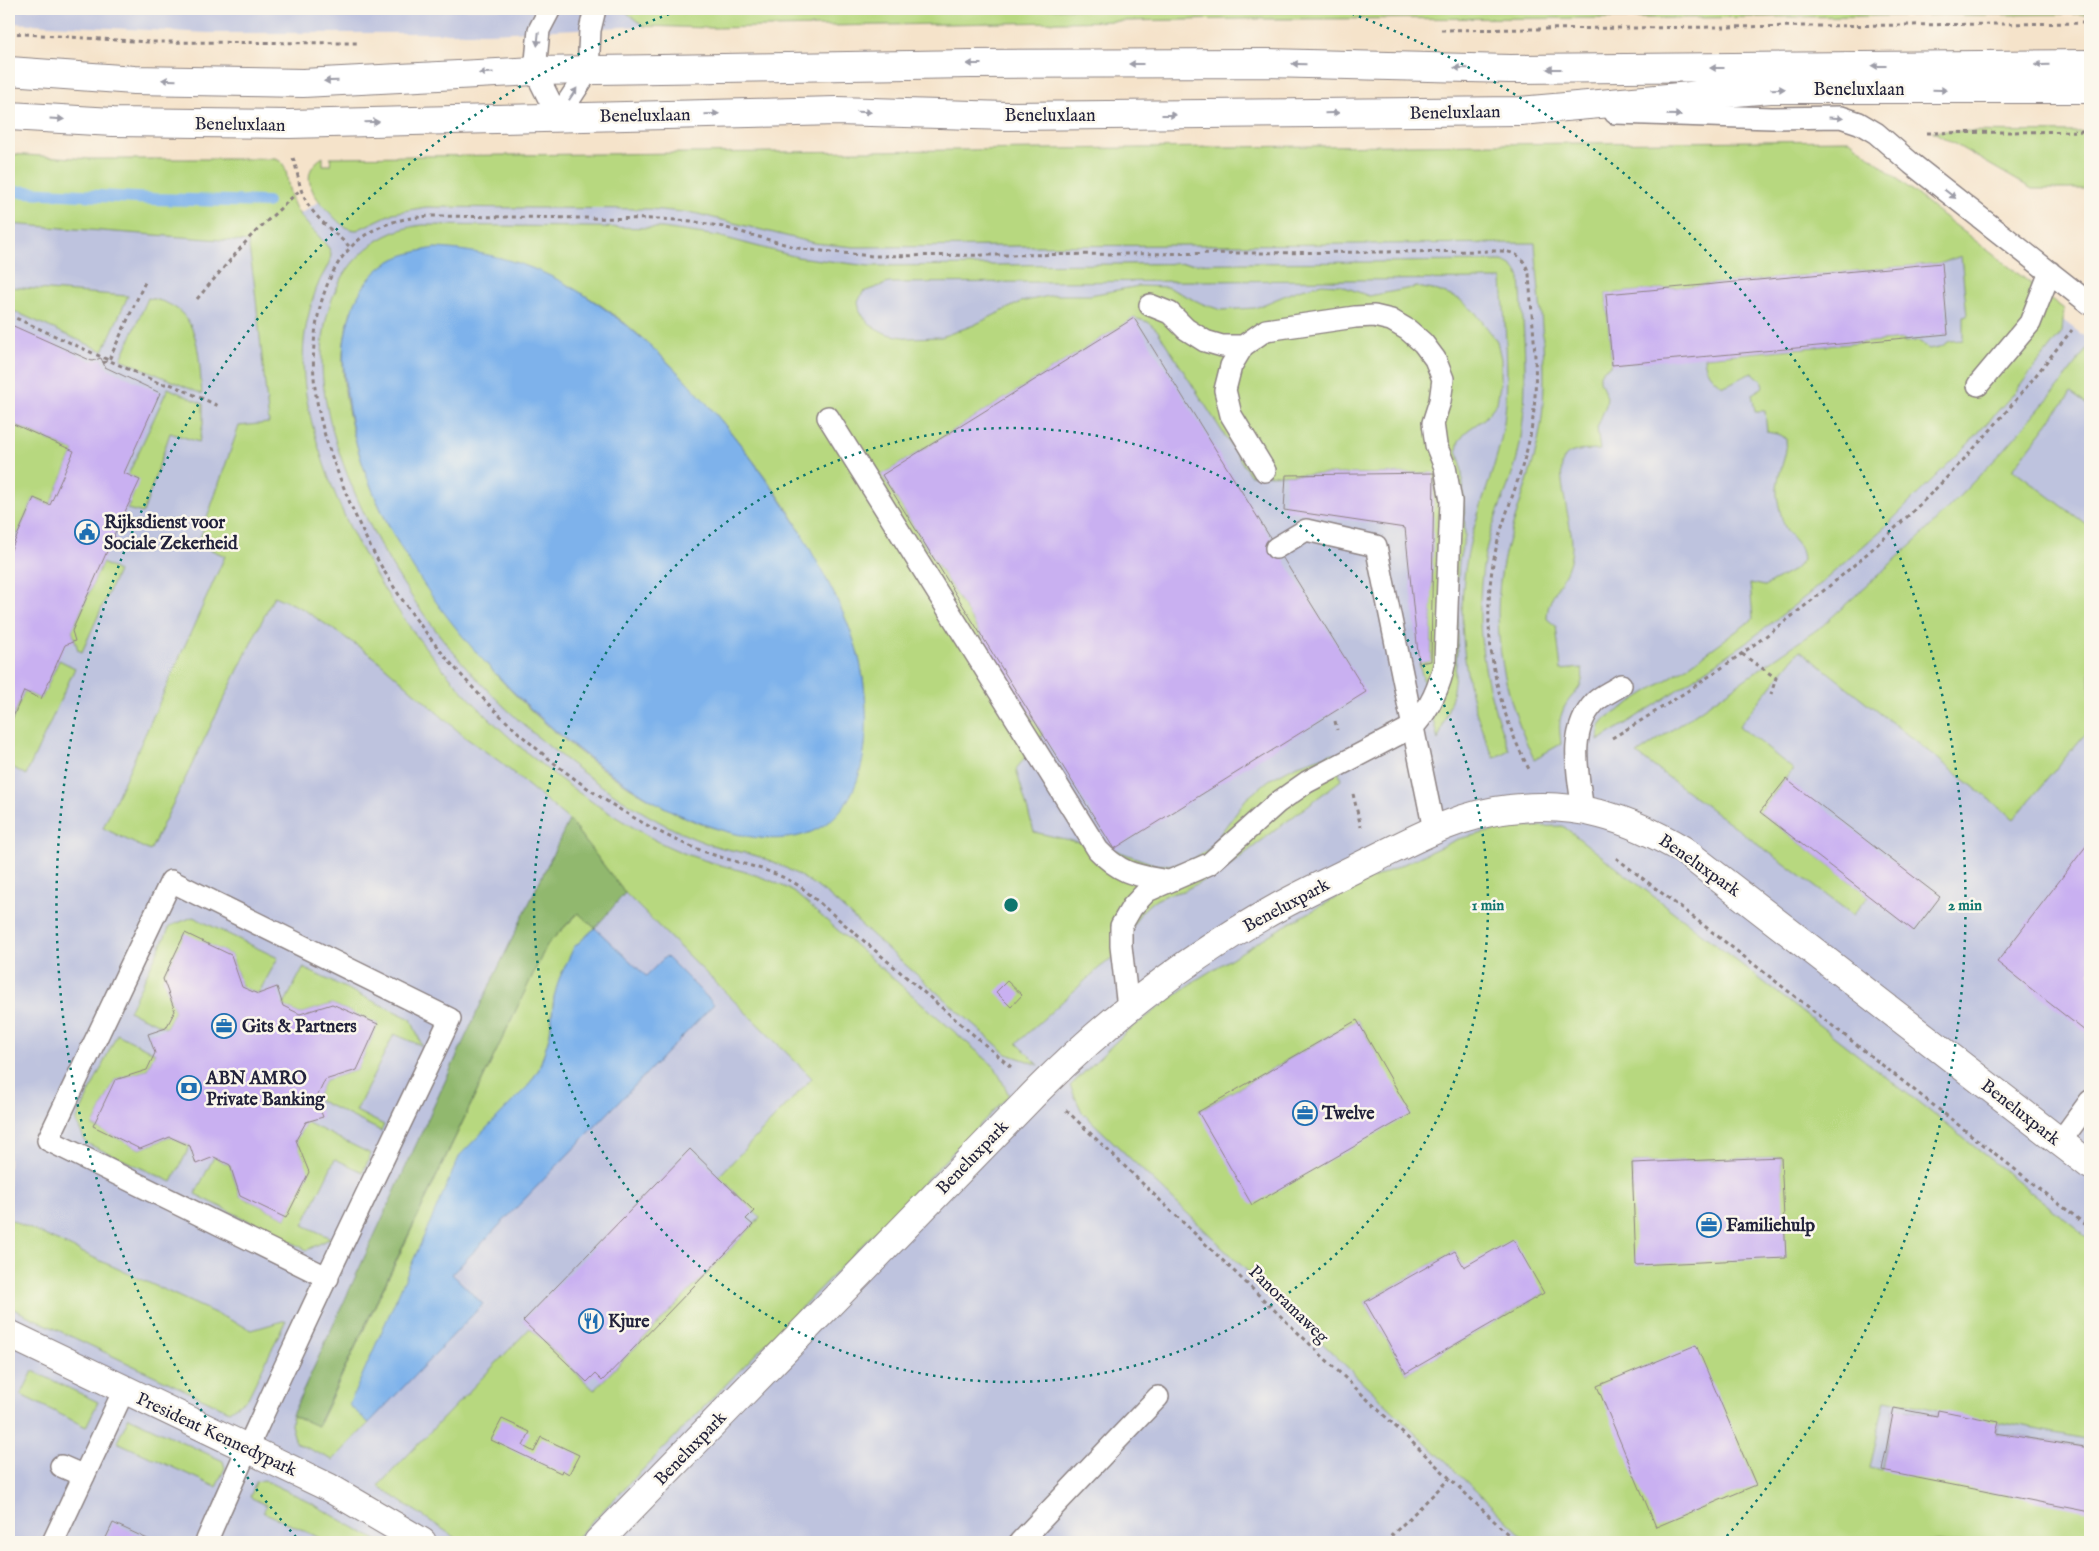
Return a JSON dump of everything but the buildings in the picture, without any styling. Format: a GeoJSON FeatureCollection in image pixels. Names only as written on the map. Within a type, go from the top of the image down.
{"type":"FeatureCollection","features":[{"type":"Feature","properties":{"kind":"main road","name":"Beneluxlaan"},"geometry":{"type":"LineString","coordinates":[[9,71],[134,80],[303,82],[535,71],[971,64],[1267,63],[1520,69],[2090,64]]}},
{"type":"Feature","properties":{"kind":"main road","name":"Beneluxlaan"},"geometry":{"type":"LineString","coordinates":[[9,116],[113,122],[289,124],[837,111],[1007,116],[1520,111],[1770,90],[2090,89]]}},
{"type":"Feature","properties":{"kind":"main road","name":"Beneluxpark"},"geometry":{"type":"LineString","coordinates":[[598,1542],[1039,1089],[1081,1048],[1128,1008],[1228,937],[1282,905],[1434,830],[1477,815],[1510,809],[1546,807],[1583,810],[1618,818],[1652,831],[1683,850],[2090,1165]]}},
{"type":"Feature","properties":{"kind":"main road","name":"President Kennedypark"},"geometry":{"type":"LineString","coordinates":[[11,1342],[124,1390],[328,1487],[422,1542]]}},
{"type":"Feature","properties":{"kind":"lane"},"geometry":{"type":"LineString","coordinates":[[550,9],[539,30],[535,71],[558,117]]}},
{"type":"Feature","properties":{"kind":"lane"},"geometry":{"type":"LineString","coordinates":[[558,117],[588,71],[590,30],[595,9]]}},
{"type":"Feature","properties":{"kind":"lane"},"geometry":{"type":"LineString","coordinates":[[1520,111],[1772,118],[1841,117],[1859,123],[1876,133],[1912,164],[2090,304]]}},
{"type":"Feature","properties":{"kind":"lane"},"geometry":{"type":"LineString","coordinates":[[1978,385],[2030,323],[2050,272]]}},
{"type":"Feature","properties":{"kind":"lane"},"geometry":{"type":"LineString","coordinates":[[1150,305],[1170,313],[1186,329],[1205,341],[1222,346],[1243,346]]}},
{"type":"Feature","properties":{"kind":"lane"},"geometry":{"type":"LineString","coordinates":[[1128,1008],[1121,946],[1121,926],[1132,907],[1147,891],[1209,864],[1277,803],[1307,782],[1414,726],[1427,711],[1436,694],[1446,661],[1451,501],[1445,467],[1436,445],[1433,423],[1440,401],[1443,379],[1435,359],[1423,343],[1408,330],[1391,320],[1374,316],[1355,316],[1266,330],[1243,346],[1230,366],[1225,390],[1231,416],[1265,471]]}},
{"type":"Feature","properties":{"kind":"lane"},"geometry":{"type":"LineString","coordinates":[[828,417],[1098,850],[1112,865],[1130,874],[1168,881]]}},
{"type":"Feature","properties":{"kind":"lane"},"geometry":{"type":"LineString","coordinates":[[1276,548],[1306,530],[1376,546],[1434,830]]}},
{"type":"Feature","properties":{"kind":"lane"},"geometry":{"type":"LineString","coordinates":[[1583,810],[1577,759],[1577,739],[1583,717],[1596,701],[1621,686]]}},
{"type":"Feature","properties":{"kind":"lane"},"geometry":{"type":"LineString","coordinates":[[207,1540],[246,1448],[328,1278],[450,1019],[170,881],[48,1140],[328,1278]]}},
{"type":"Feature","properties":{"kind":"lane"},"geometry":{"type":"LineString","coordinates":[[2060,1142],[2090,1101]]}},
{"type":"Feature","properties":{"kind":"lane"},"geometry":{"type":"LineString","coordinates":[[53,1542],[124,1390]]}},
{"type":"Feature","properties":{"kind":"lane"},"geometry":{"type":"LineString","coordinates":[[1020,1542],[1158,1397]]}},
{"type":"Feature","properties":{"kind":"lane"},"geometry":{"type":"LineString","coordinates":[[61,1466],[84,1476]]}},
{"type":"Feature","properties":{"kind":"path"},"geometry":{"type":"LineString","coordinates":[[9,33],[148,42],[301,43]]}},
{"type":"Feature","properties":{"kind":"path"},"geometry":{"type":"LineString","coordinates":[[290,151],[298,171],[301,189],[313,212],[349,246],[367,234],[392,222],[412,216],[436,216],[691,221],[723,227],[802,249],[872,256],[1491,251],[1507,251],[1517,254],[1524,261],[1528,274],[1535,365],[1535,394],[1526,454],[1492,566],[1489,629],[1491,659],[1506,718],[1517,747],[1532,776]]}},
{"type":"Feature","properties":{"kind":"path"},"geometry":{"type":"LineString","coordinates":[[197,300],[250,237],[301,189]]}},
{"type":"Feature","properties":{"kind":"path","name":"Panoramaweg"},"geometry":{"type":"LineString","coordinates":[[349,246],[333,273],[322,298],[314,331],[312,364],[316,401],[325,436],[339,475],[370,546],[391,583],[431,639],[489,704],[559,766],[596,795],[668,836],[716,856],[773,871],[794,882],[814,896],[1002,1061],[1076,1118],[1516,1542]]}},
{"type":"Feature","properties":{"kind":"path"},"geometry":{"type":"LineString","coordinates":[[103,363],[109,360],[145,282]]}},
{"type":"Feature","properties":{"kind":"path"},"geometry":{"type":"LineString","coordinates":[[9,315],[161,384],[170,384],[221,407]]}},
{"type":"Feature","properties":{"kind":"path"},"geometry":{"type":"LineString","coordinates":[[1577,759],[1649,716],[1742,654],[1835,580],[1921,502],[2004,414],[2073,328]]}},
{"type":"Feature","properties":{"kind":"path"},"geometry":{"type":"LineString","coordinates":[[1742,654],[1776,678],[1771,694]]}},
{"type":"Feature","properties":{"kind":"path"},"geometry":{"type":"LineString","coordinates":[[1608,852],[1766,972],[1912,1090],[2090,1228]]}},
{"type":"Feature","properties":{"kind":"path"},"geometry":{"type":"LineString","coordinates":[[1386,1542],[1450,1478]]}},
{"type":"Feature","properties":{"kind":"shaded area"},"geometry":{"type":"Polygon","coordinates":[[[9,9],[626,9],[626,12],[644,26],[488,33],[208,33],[9,23],[9,9]]]}},
{"type":"Feature","properties":{"kind":"shaded area"},"geometry":{"type":"Polygon","coordinates":[[[1874,174],[2090,341],[2090,1542],[9,1542],[9,200],[292,219],[323,199],[1874,174]]]}},
{"type":"Feature","properties":{"kind":"green space"},"geometry":{"type":"Polygon","coordinates":[[[626,9],[2090,9],[2090,14],[1678,18],[1239,19],[710,28],[644,26],[626,12],[626,9]]]}},
{"type":"Feature","properties":{"kind":"green space"},"geometry":{"type":"Polygon","coordinates":[[[1932,131],[2090,132],[2090,189],[2032,189],[1932,131]]]}},
{"type":"Feature","properties":{"kind":"green space"},"geometry":{"type":"Polygon","coordinates":[[[1850,140],[1942,215],[2064,309],[2062,332],[2016,391],[1968,444],[1886,526],[1810,593],[1747,642],[1652,707],[1598,741],[1600,725],[1605,719],[1691,664],[1753,619],[1750,583],[1765,586],[1794,570],[1803,560],[1799,545],[1785,527],[1777,496],[1778,480],[1786,452],[1786,438],[1767,432],[1765,411],[1755,411],[1752,394],[1763,387],[1761,380],[1753,373],[1723,386],[1709,374],[1704,357],[1904,339],[1904,342],[1917,341],[1929,349],[1940,347],[1950,341],[1963,340],[1963,317],[1967,316],[1961,256],[1942,263],[1606,294],[1612,365],[1604,369],[1600,374],[1600,381],[1607,397],[1606,405],[1597,428],[1600,450],[1570,453],[1564,459],[1562,476],[1572,538],[1571,558],[1568,568],[1551,600],[1547,619],[1556,626],[1561,670],[1582,668],[1583,676],[1579,687],[1565,706],[1560,720],[1561,744],[1534,759],[1513,707],[1501,653],[1498,625],[1502,570],[1508,542],[1535,455],[1541,425],[1544,357],[1535,243],[854,247],[814,243],[694,213],[651,209],[426,207],[393,213],[357,230],[352,230],[341,224],[323,206],[313,192],[309,177],[315,163],[323,157],[323,165],[330,165],[331,157],[1850,140]]]}},
{"type":"Feature","properties":{"kind":"green space"},"geometry":{"type":"Polygon","coordinates":[[[9,154],[91,159],[275,159],[281,162],[285,168],[289,190],[296,209],[328,247],[331,254],[311,306],[304,338],[303,369],[310,415],[318,445],[339,503],[366,559],[400,613],[439,664],[482,711],[529,754],[579,793],[668,847],[766,879],[795,893],[995,1067],[1009,1095],[572,1542],[462,1542],[378,1486],[530,1328],[594,1390],[760,1218],[719,1176],[812,1078],[625,893],[569,820],[499,761],[466,738],[374,657],[303,609],[274,596],[150,851],[103,828],[225,556],[198,544],[239,426],[269,423],[254,281],[248,242],[9,224],[9,154]]]}},
{"type":"Feature","properties":{"kind":"green space"},"geometry":{"type":"Polygon","coordinates":[[[423,225],[662,228],[718,236],[797,257],[869,266],[1502,261],[1513,267],[1520,278],[1525,361],[1523,423],[1517,457],[1487,546],[1482,572],[1480,624],[1486,675],[1492,701],[1509,750],[1494,758],[1484,735],[1468,678],[1462,618],[1464,578],[1471,539],[1498,453],[1504,423],[1507,369],[1502,279],[889,283],[863,292],[858,302],[860,312],[870,325],[887,334],[909,338],[941,337],[974,325],[1021,302],[1054,295],[1090,295],[1139,286],[1167,287],[1203,304],[1221,310],[1255,308],[1298,290],[1322,284],[1339,285],[1369,296],[1417,287],[1438,291],[1459,299],[1475,312],[1497,341],[1501,359],[1501,379],[1497,403],[1484,419],[1468,430],[1459,441],[1457,450],[1461,464],[1463,485],[1465,536],[1459,560],[1457,589],[1458,639],[1452,697],[1438,740],[1419,663],[1431,661],[1433,473],[1250,475],[1157,330],[1148,322],[1134,318],[882,475],[1043,735],[1016,769],[1034,832],[1117,851],[1156,865],[1175,865],[1193,859],[1209,849],[1246,799],[1269,780],[1295,766],[1334,753],[1341,780],[1222,871],[1183,891],[1166,895],[1152,902],[1141,912],[1133,926],[1131,937],[1133,943],[1099,968],[1017,1043],[1039,1065],[1007,1054],[816,886],[787,868],[768,860],[695,839],[639,810],[592,780],[548,746],[507,709],[469,670],[434,627],[402,582],[375,534],[351,484],[331,426],[322,366],[325,325],[337,288],[346,272],[357,258],[371,246],[386,236],[404,229],[423,225]],[[516,262],[351,311],[343,352],[343,376],[352,428],[368,481],[390,529],[402,549],[473,648],[522,702],[546,724],[599,767],[656,803],[704,825],[768,839],[864,753],[866,718],[864,682],[846,620],[788,510],[753,460],[714,412],[672,366],[615,315],[560,281],[516,262]]]}},
{"type":"Feature","properties":{"kind":"green space"},"geometry":{"type":"Polygon","coordinates":[[[9,287],[128,296],[103,351],[9,309],[9,287]]]}},
{"type":"Feature","properties":{"kind":"green space"},"geometry":{"type":"Polygon","coordinates":[[[148,298],[166,303],[179,310],[188,321],[194,333],[197,347],[202,394],[121,359],[148,298]]]}},
{"type":"Feature","properties":{"kind":"green space"},"geometry":{"type":"Polygon","coordinates":[[[2090,344],[2090,407],[2071,393],[2013,469],[2090,527],[2090,728],[2014,819],[1800,650],[1739,726],[1793,769],[1760,812],[1869,896],[1853,915],[1637,754],[1822,626],[1919,538],[2004,450],[2063,381],[2090,344]]]}},
{"type":"Feature","properties":{"kind":"green space"},"geometry":{"type":"Polygon","coordinates":[[[168,388],[203,404],[203,424],[199,442],[170,433],[143,513],[127,509],[139,480],[128,475],[168,388]]]}},
{"type":"Feature","properties":{"kind":"green space"},"geometry":{"type":"Polygon","coordinates":[[[9,422],[74,451],[50,505],[34,498],[9,554],[9,422]]]}},
{"type":"Feature","properties":{"kind":"green space"},"geometry":{"type":"Polygon","coordinates":[[[102,563],[118,571],[82,652],[78,650],[72,631],[102,563]]]}},
{"type":"Feature","properties":{"kind":"green space"},"geometry":{"type":"Polygon","coordinates":[[[59,660],[75,668],[26,775],[9,765],[9,727],[24,691],[41,699],[59,660]]]}},
{"type":"Feature","properties":{"kind":"green space"},"geometry":{"type":"Polygon","coordinates":[[[569,820],[625,893],[595,928],[578,913],[547,945],[317,1426],[292,1415],[476,1014],[569,820]]]}},
{"type":"Feature","properties":{"kind":"green space"},"geometry":{"type":"Polygon","coordinates":[[[1563,826],[1922,1105],[2090,1239],[2090,1440],[1999,1422],[1996,1433],[2090,1448],[2090,1542],[1529,1542],[1082,1112],[1070,1086],[1125,1033],[1196,980],[1279,929],[1367,881],[1458,839],[1509,827],[1563,826]],[[1357,1020],[1198,1112],[1379,1059],[1357,1020]],[[1781,1157],[1632,1163],[1633,1193],[1782,1187],[1781,1157]],[[1455,1251],[1365,1302],[1406,1373],[1544,1293],[1542,1290],[1405,1369],[1464,1267],[1455,1251]],[[1885,1399],[1870,1468],[1881,1471],[1894,1408],[1937,1416],[1938,1410],[1885,1399]]]}},
{"type":"Feature","properties":{"kind":"green space"},"geometry":{"type":"Polygon","coordinates":[[[579,913],[595,928],[574,947],[554,997],[550,1034],[539,1069],[349,1405],[369,1423],[333,1460],[296,1443],[291,1425],[292,1415],[318,1426],[547,945],[579,913]]]}},
{"type":"Feature","properties":{"kind":"green space"},"geometry":{"type":"Polygon","coordinates":[[[193,917],[278,958],[258,994],[242,987],[231,955],[185,934],[163,979],[175,1011],[166,1028],[129,1011],[170,926],[193,917]]]}},
{"type":"Feature","properties":{"kind":"green space"},"geometry":{"type":"Polygon","coordinates":[[[303,968],[411,1019],[422,1046],[394,1034],[356,1111],[384,1125],[381,1131],[316,1099],[325,1080],[357,1070],[378,1024],[332,1004],[300,1014],[283,1006],[303,968]]]}},
{"type":"Feature","properties":{"kind":"green space"},"geometry":{"type":"Polygon","coordinates":[[[117,1034],[155,1053],[147,1070],[115,1080],[93,1126],[140,1149],[170,1137],[190,1146],[172,1182],[86,1143],[76,1121],[117,1034]]]}},
{"type":"Feature","properties":{"kind":"green space"},"geometry":{"type":"Polygon","coordinates":[[[306,1122],[371,1154],[363,1172],[335,1159],[303,1225],[331,1238],[307,1250],[195,1194],[214,1157],[230,1165],[240,1196],[286,1218],[308,1172],[296,1140],[306,1122]]]}},
{"type":"Feature","properties":{"kind":"green space"},"geometry":{"type":"Polygon","coordinates":[[[9,1219],[252,1330],[286,1320],[248,1398],[229,1411],[9,1307],[9,1219]]]}},
{"type":"Feature","properties":{"kind":"green space"},"geometry":{"type":"Polygon","coordinates":[[[33,1371],[98,1402],[86,1427],[21,1395],[33,1371]]]}},
{"type":"Feature","properties":{"kind":"green space"},"geometry":{"type":"Polygon","coordinates":[[[129,1417],[223,1461],[225,1468],[216,1487],[117,1442],[129,1417]]]}},
{"type":"Feature","properties":{"kind":"green space"},"geometry":{"type":"Polygon","coordinates":[[[264,1480],[304,1499],[380,1542],[329,1542],[263,1512],[266,1505],[250,1497],[256,1482],[264,1480]]]}},
{"type":"Feature","properties":{"kind":"water"},"geometry":{"type":"Polygon","coordinates":[[[435,248],[486,254],[519,263],[551,276],[599,305],[630,328],[688,383],[741,445],[786,508],[841,609],[857,649],[864,685],[866,735],[863,760],[856,784],[844,805],[828,822],[806,834],[777,839],[762,838],[718,829],[679,815],[658,804],[609,772],[565,739],[521,699],[479,656],[441,608],[407,557],[379,505],[358,450],[347,396],[343,357],[346,332],[353,307],[358,295],[373,274],[394,259],[414,252],[435,248]]]}},
{"type":"Feature","properties":{"kind":"water"},"geometry":{"type":"Polygon","coordinates":[[[595,928],[646,976],[666,956],[714,1004],[452,1274],[483,1304],[369,1423],[349,1405],[460,1155],[528,1086],[539,1069],[550,1034],[554,997],[559,979],[574,947],[595,928]]]}},
{"type":"Feature","properties":{"kind":"waterway"},"geometry":{"type":"LineString","coordinates":[[9,191],[154,199],[267,202]]}},
{"type":"Feature","properties":{"kind":"place","name":"Rijksdienst voor Sociale Zekerheid"},"geometry":{"type":"Point","coordinates":[87,532]}},
{"type":"Feature","properties":{"kind":"place","name":"Gits & Partners"},"geometry":{"type":"Point","coordinates":[224,1026]}},
{"type":"Feature","properties":{"kind":"place","name":"ABN AMRO Private Banking"},"geometry":{"type":"Point","coordinates":[189,1088]}},
{"type":"Feature","properties":{"kind":"place","name":"Twelve"},"geometry":{"type":"Point","coordinates":[1305,1113]}},
{"type":"Feature","properties":{"kind":"place","name":"Familiehulp"},"geometry":{"type":"Point","coordinates":[1709,1225]}},
{"type":"Feature","properties":{"kind":"place","name":"Kjure"},"geometry":{"type":"Point","coordinates":[591,1321]}}]}
